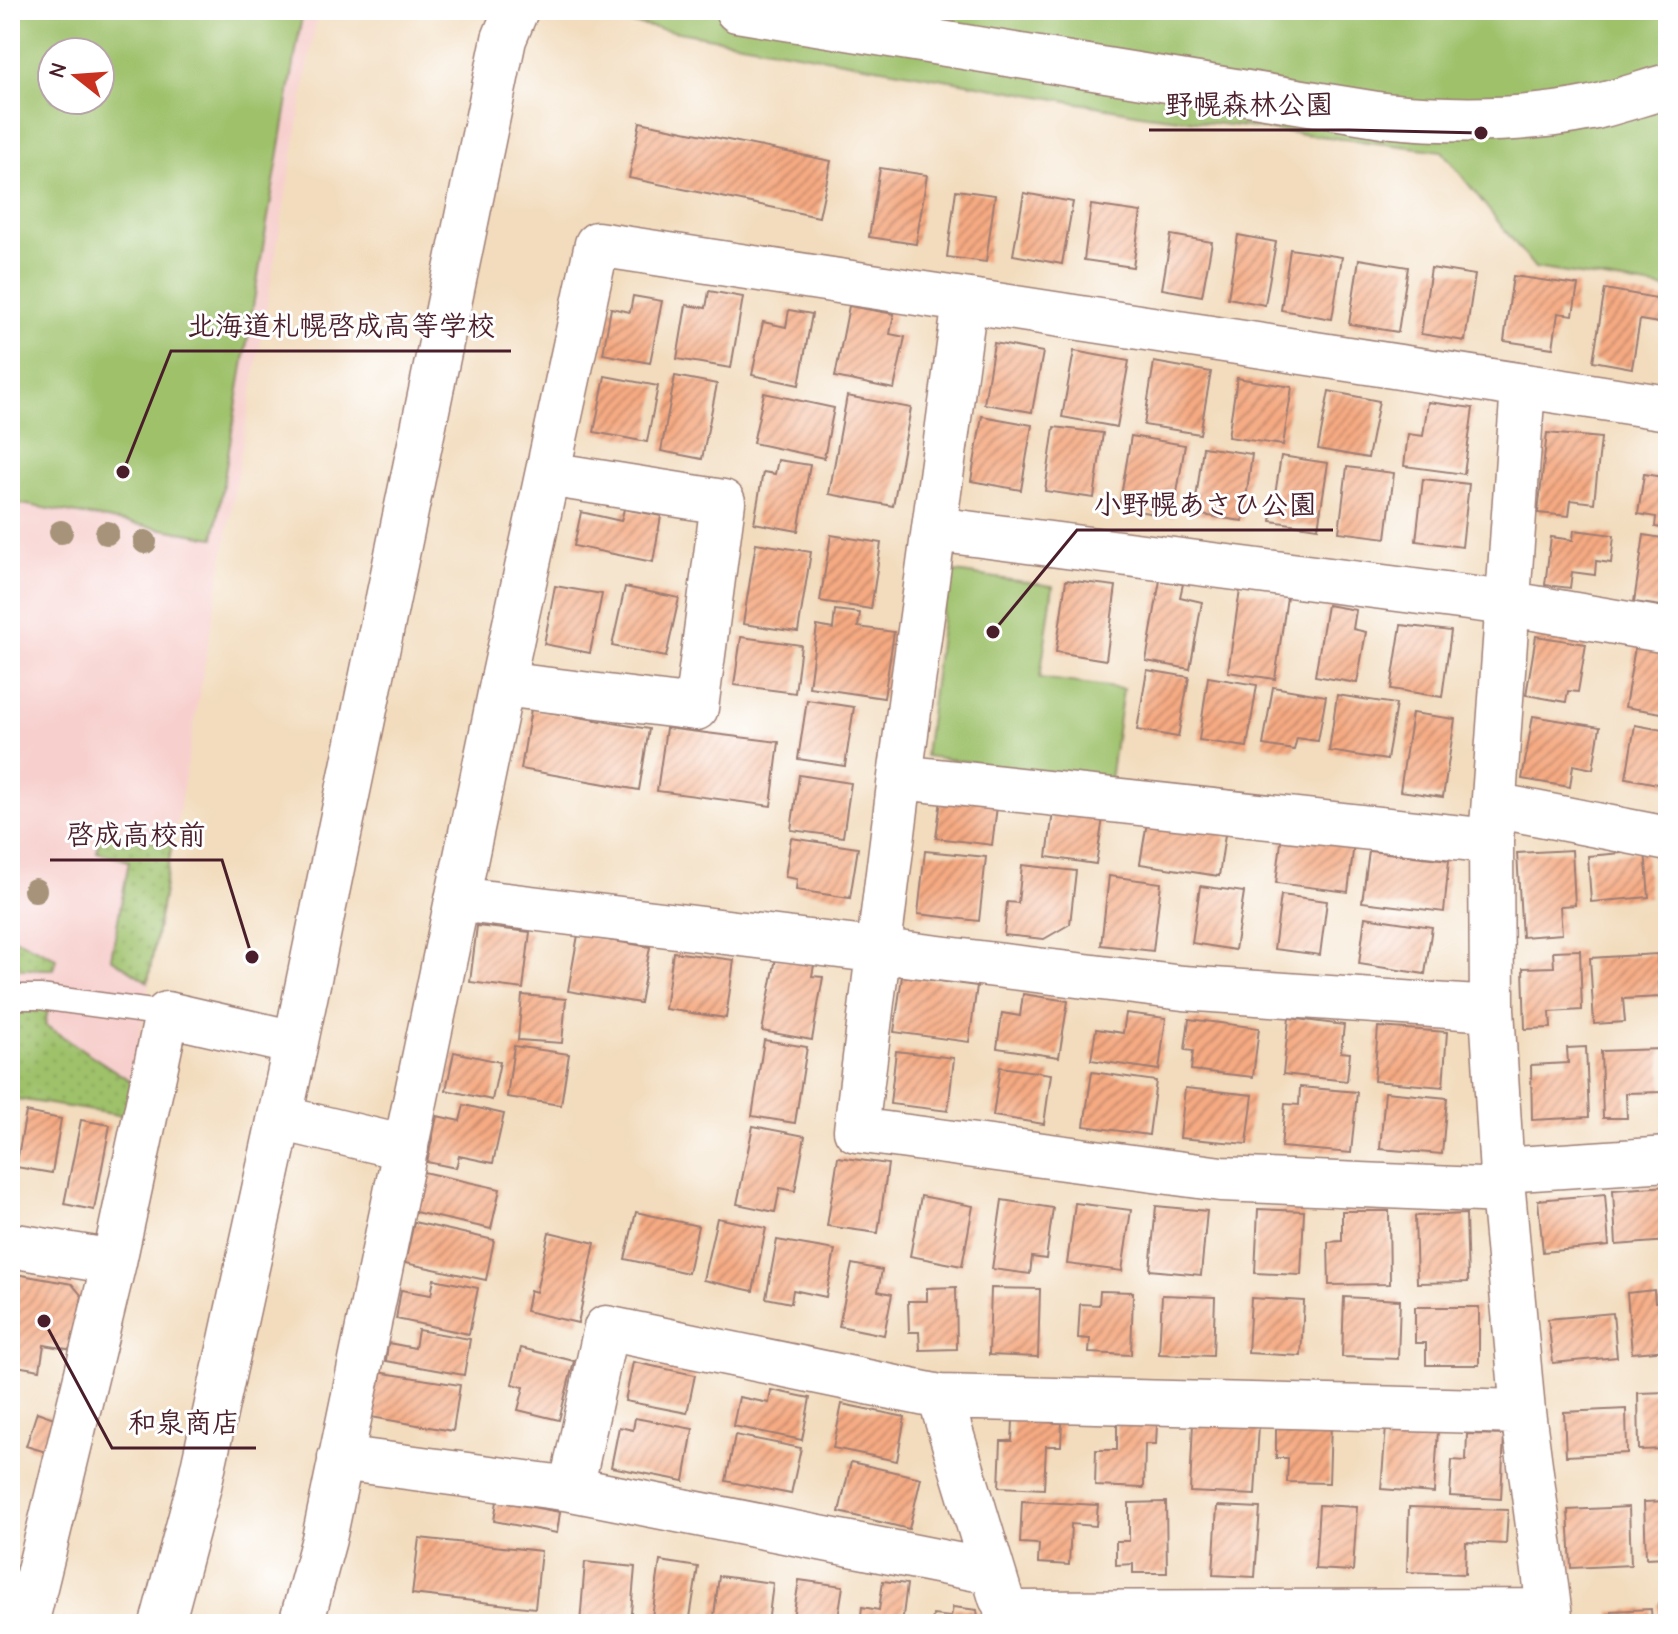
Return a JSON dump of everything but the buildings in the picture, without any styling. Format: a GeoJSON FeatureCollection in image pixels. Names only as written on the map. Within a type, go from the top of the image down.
{"type":"FeatureCollection","features":[{"type":"Feature","properties":{"kind":"street"},"geometry":{"type":"LineString","coordinates":[[162,1624],[199,1486],[280,1118],[504,39],[516,10]]}},
{"type":"Feature","properties":{"kind":"street"},"geometry":{"type":"LineString","coordinates":[[737,10],[1423,119],[1477,121],[1548,116],[1594,107],[1668,86]]}},
{"type":"Feature","properties":{"kind":"street"},"geometry":{"type":"LineString","coordinates":[[301,1624],[324,1539],[597,244],[1668,408]]}},
{"type":"Feature","properties":{"kind":"street"},"geometry":{"type":"LineString","coordinates":[[965,301],[856,1130],[1221,1179],[1502,1181],[1668,1159]]}},
{"type":"Feature","properties":{"kind":"street"},"geometry":{"type":"LineString","coordinates":[[940,1397],[1008,1618],[1550,1618],[1523,1412],[1502,1181],[1492,1009],[1493,823],[1523,386]]}},
{"type":"Feature","properties":{"kind":"street"},"geometry":{"type":"LineString","coordinates":[[502,684],[696,708],[723,502],[548,474]]}},
{"type":"Feature","properties":{"kind":"street"},"geometry":{"type":"LineString","coordinates":[[935,529],[1506,603],[1668,631]]}},
{"type":"Feature","properties":{"kind":"street"},"geometry":{"type":"LineString","coordinates":[[900,777],[1668,839]]}},
{"type":"Feature","properties":{"kind":"street"},"geometry":{"type":"LineString","coordinates":[[457,899],[1183,988],[1492,1009]]}},
{"type":"Feature","properties":{"kind":"street"},"geometry":{"type":"LineString","coordinates":[[26,1624],[114,1262],[167,1014],[295,1043]]}},
{"type":"Feature","properties":{"kind":"street"},"geometry":{"type":"LineString","coordinates":[[280,1118],[406,1148]]}},
{"type":"Feature","properties":{"kind":"street"},"geometry":{"type":"LineString","coordinates":[[10,1245],[114,1262]]}},
{"type":"Feature","properties":{"kind":"street"},"geometry":{"type":"LineString","coordinates":[[571,1489],[606,1328],[940,1397],[1523,1412]]}},
{"type":"Feature","properties":{"kind":"street"},"geometry":{"type":"LineString","coordinates":[[340,1458],[571,1489],[992,1572]]}},
{"type":"Feature","properties":{"kind":"lane"},"geometry":{"type":"LineString","coordinates":[[10,997],[40,997],[167,1014]]}},
{"type":"Feature","properties":{"kind":"shaded area"},"geometry":{"type":"Polygon","coordinates":[[[10,10],[318,10],[126,1116],[10,1098],[10,10]]]}},
{"type":"Feature","properties":{"kind":"green space"},"geometry":{"type":"Polygon","coordinates":[[[10,10],[303,10],[214,538],[10,502],[10,10]]]}},
{"type":"Feature","properties":{"kind":"green space"},"geometry":{"type":"Polygon","coordinates":[[[554,10],[1668,10],[1668,289],[1535,268],[1442,151],[1147,115],[554,10]]]}},
{"type":"Feature","properties":{"kind":"green space"},"geometry":{"type":"Polygon","coordinates":[[[948,571],[1053,586],[1040,678],[1123,689],[1110,780],[925,756],[948,571]]]}},
{"type":"Feature","properties":{"kind":"green space"},"geometry":{"type":"Polygon","coordinates":[[[101,831],[172,844],[148,982],[111,958],[129,861],[97,852],[101,831]]]}},
{"type":"Feature","properties":{"kind":"green space"},"geometry":{"type":"Polygon","coordinates":[[[10,936],[56,958],[54,969],[10,969],[10,936]]]}},
{"type":"Feature","properties":{"kind":"green space"},"geometry":{"type":"Polygon","coordinates":[[[49,1004],[45,1025],[132,1082],[126,1116],[10,1098],[10,1007],[49,1004]]]}},
{"type":"Feature","properties":{"kind":"place","name":"野幌森林公園"},"geometry":{"type":"Point","coordinates":[1481,133]}},
{"type":"Feature","properties":{"kind":"place","name":"北海道札幌啓成高等学校"},"geometry":{"type":"Point","coordinates":[123,472]}},
{"type":"Feature","properties":{"kind":"place","name":"小野幌あさひ公園"},"geometry":{"type":"Point","coordinates":[993,632]}},
{"type":"Feature","properties":{"kind":"place","name":"啓成高校前"},"geometry":{"type":"Point","coordinates":[252,957]}},
{"type":"Feature","properties":{"kind":"place","name":"和泉商店"},"geometry":{"type":"Point","coordinates":[44,1321]}}]}
